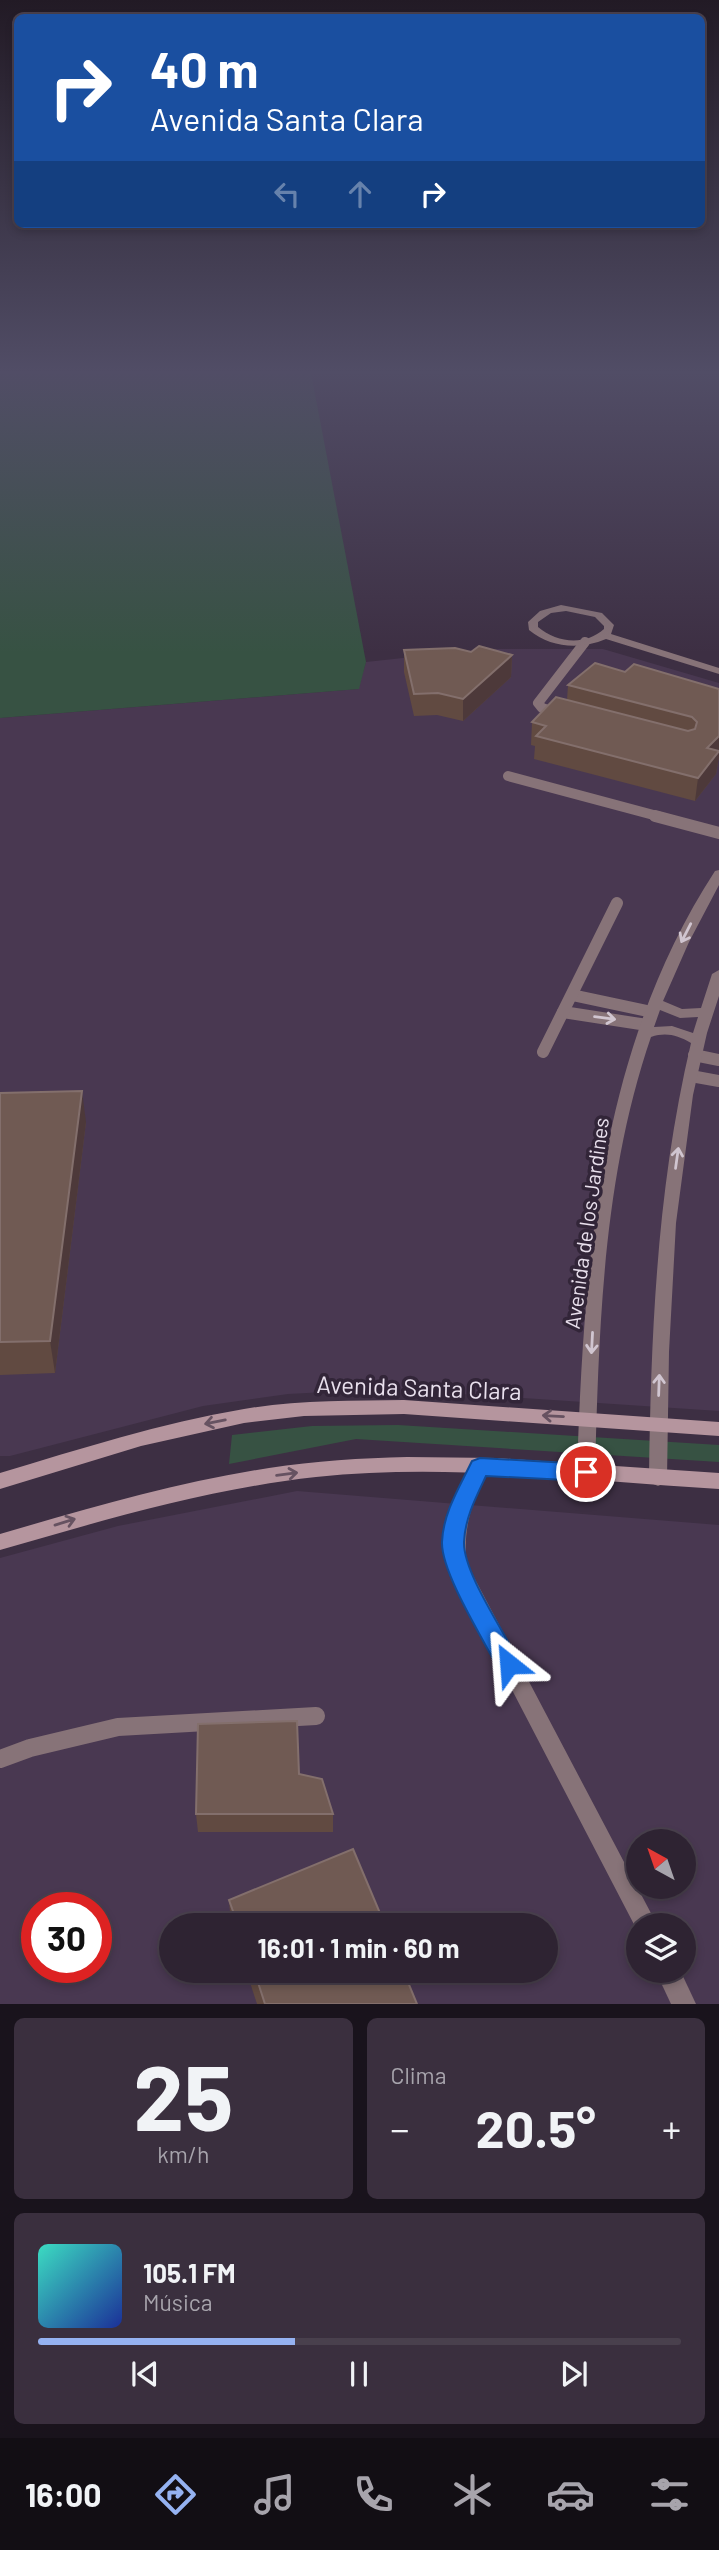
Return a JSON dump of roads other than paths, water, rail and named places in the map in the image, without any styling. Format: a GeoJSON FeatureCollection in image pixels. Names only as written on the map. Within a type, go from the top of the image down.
{"type":"FeatureCollection","features":[{"type":"Feature","properties":{"kind":"street"},"geometry":{"type":"LineString","coordinates":[[605,635],[609,625],[605,619],[578,609],[545,612],[533,622],[538,633],[547,638],[585,642],[605,635],[719,671]]}},
{"type":"Feature","properties":{"kind":"street","name":"Avenida de los Jardines"},"geometry":{"type":"LineString","coordinates":[[586,1472],[596,1286],[606,1202],[623,1108],[650,1019],[681,942],[719,874]]}},
{"type":"Feature","properties":{"kind":"street"},"geometry":{"type":"LineString","coordinates":[[658,1478],[658,1424],[669,1231],[676,1163],[696,1048],[719,974]]}},
{"type":"Feature","properties":{"kind":"street"},"geometry":{"type":"LineString","coordinates":[[650,1019],[706,1012]]}},
{"type":"Feature","properties":{"kind":"street"},"geometry":{"type":"LineString","coordinates":[[650,1019],[680,1031],[696,1048]]}},
{"type":"Feature","properties":{"kind":"street","name":"Avenida Santa Clara"},"geometry":{"type":"LineString","coordinates":[[0,1481],[153,1436],[244,1416],[304,1409],[404,1407],[719,1429]]}},
{"type":"Feature","properties":{"kind":"street"},"geometry":{"type":"LineString","coordinates":[[0,1542],[120,1507],[278,1475],[366,1465],[480,1467],[719,1481]]}},
{"type":"Feature","properties":{"kind":"street"},"geometry":{"type":"LineString","coordinates":[[480,1467],[454,1523],[453,1543],[457,1565],[639,1913]]}},
{"type":"Feature","properties":{"kind":"street"},"geometry":{"type":"LineString","coordinates":[[674,1983],[684,2004]]}},
{"type":"Feature","properties":{"kind":"lane"},"geometry":{"type":"LineString","coordinates":[[569,715],[542,708],[538,703],[585,642]]}},
{"type":"Feature","properties":{"kind":"lane"},"geometry":{"type":"LineString","coordinates":[[508,776],[719,833]]}},
{"type":"Feature","properties":{"kind":"lane"},"geometry":{"type":"LineString","coordinates":[[543,1052],[617,903]]}},
{"type":"Feature","properties":{"kind":"lane"},"geometry":{"type":"LineString","coordinates":[[572,995],[595,999],[650,1019]]}},
{"type":"Feature","properties":{"kind":"lane"},"geometry":{"type":"LineString","coordinates":[[563,1012],[650,1019]]}},
{"type":"Feature","properties":{"kind":"lane"},"geometry":{"type":"LineString","coordinates":[[696,1048],[719,1060]]}},
{"type":"Feature","properties":{"kind":"lane"},"geometry":{"type":"LineString","coordinates":[[691,1076],[719,1081]]}},
{"type":"Feature","properties":{"kind":"lane"},"geometry":{"type":"LineString","coordinates":[[0,1759],[30,1748],[118,1727],[317,1716]]}}]}
